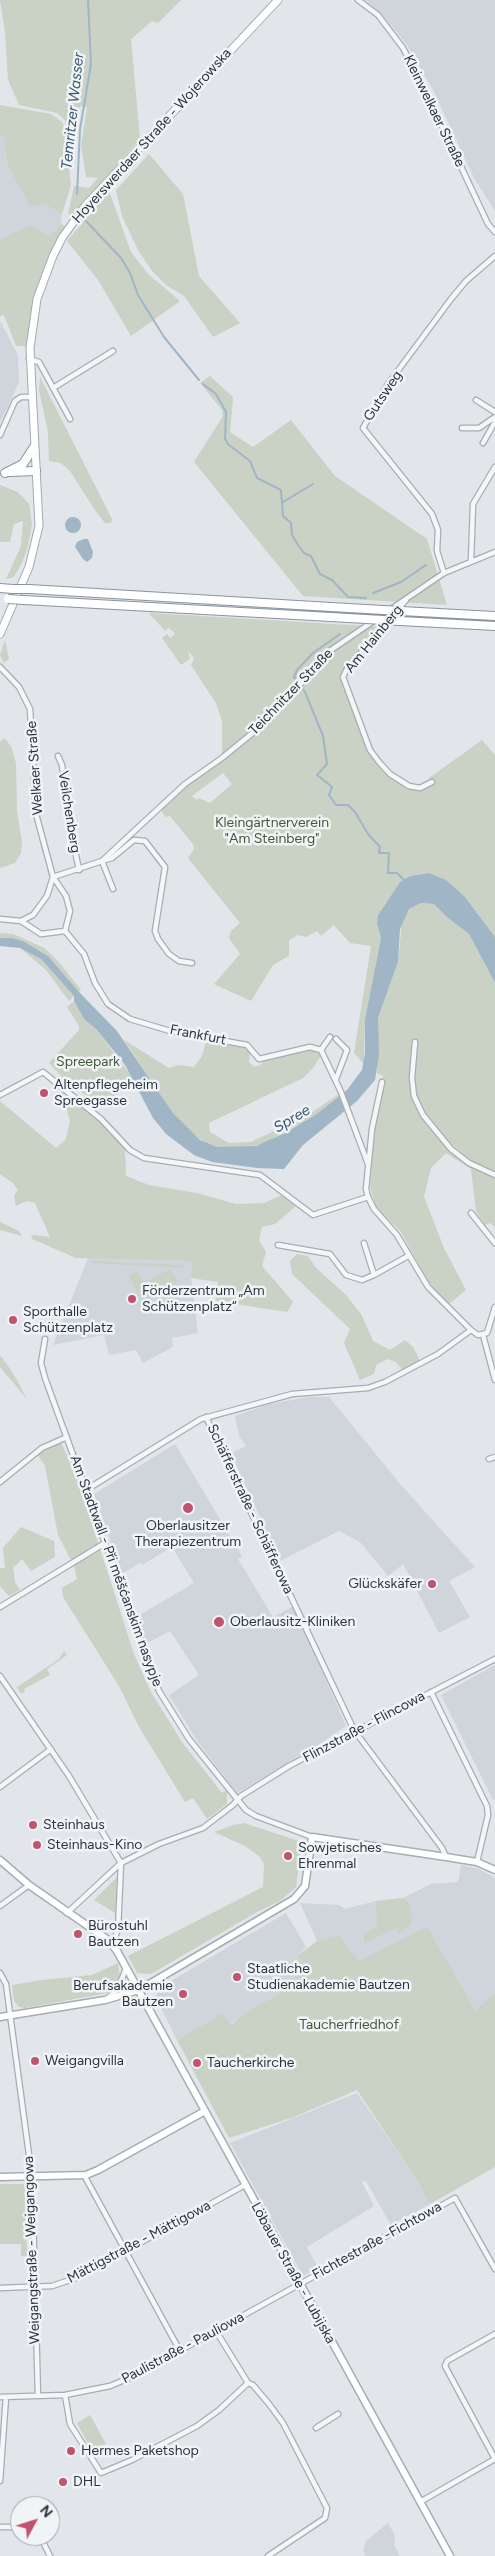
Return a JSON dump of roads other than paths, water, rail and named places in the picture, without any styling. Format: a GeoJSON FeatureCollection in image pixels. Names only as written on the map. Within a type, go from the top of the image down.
{"type":"FeatureCollection","features":[{"type":"Feature","properties":{"kind":"highway"},"geometry":{"type":"LineString","coordinates":[[2,473],[23,464],[34,447]]}},
{"type":"Feature","properties":{"kind":"highway"},"geometry":{"type":"LineString","coordinates":[[2,473],[36,471]]}},
{"type":"Feature","properties":{"kind":"highway"},"geometry":{"type":"LineString","coordinates":[[0,588],[495,616]]}},
{"type":"Feature","properties":{"kind":"highway"},"geometry":{"type":"LineString","coordinates":[[4,599],[495,626]]}},
{"type":"Feature","properties":{"kind":"main road","name":"Hoyerswerdaer Straße - Wojerowska"},"geometry":{"type":"LineString","coordinates":[[0,634],[24,580],[39,526],[29,359],[32,325],[37,299],[50,263],[62,238],[100,189],[278,0]]}},
{"type":"Feature","properties":{"kind":"main road"},"geometry":{"type":"LineString","coordinates":[[0,2017],[105,2000],[139,1990],[300,1894],[306,1882],[312,1837],[477,1862],[495,1870]]}},
{"type":"Feature","properties":{"kind":"main road"},"geometry":{"type":"LineString","coordinates":[[0,1860],[29,1885],[112,1944]]}},
{"type":"Feature","properties":{"kind":"main road","name":"Löbauer Straße - Lubijska"},"geometry":{"type":"LineString","coordinates":[[112,1944],[450,2556]]}},
{"type":"Feature","properties":{"kind":"main road"},"geometry":{"type":"LineString","coordinates":[[0,2177],[84,2175],[98,2170],[205,2111]]}},
{"type":"Feature","properties":{"kind":"street","name":"Kleinwelkaer Straße"},"geometry":{"type":"LineString","coordinates":[[358,0],[378,15],[404,48],[488,224],[495,232]]}},
{"type":"Feature","properties":{"kind":"street","name":"Gutsweg"},"geometry":{"type":"LineString","coordinates":[[444,573],[437,551],[438,530],[432,514],[363,428],[388,384],[451,299],[466,281],[495,256]]}},
{"type":"Feature","properties":{"kind":"street"},"geometry":{"type":"LineString","coordinates":[[53,388],[113,351]]}},
{"type":"Feature","properties":{"kind":"street"},"geometry":{"type":"LineString","coordinates":[[29,359],[39,362],[70,419]]}},
{"type":"Feature","properties":{"kind":"street"},"geometry":{"type":"LineString","coordinates":[[0,435],[15,401],[21,397],[31,397]]}},
{"type":"Feature","properties":{"kind":"street"},"geometry":{"type":"LineString","coordinates":[[476,400],[495,412]]}},
{"type":"Feature","properties":{"kind":"street"},"geometry":{"type":"LineString","coordinates":[[462,428],[479,428],[495,417]]}},
{"type":"Feature","properties":{"kind":"street"},"geometry":{"type":"LineString","coordinates":[[483,443],[495,422]]}},
{"type":"Feature","properties":{"kind":"street"},"geometry":{"type":"LineString","coordinates":[[479,428],[486,435]]}},
{"type":"Feature","properties":{"kind":"street"},"geometry":{"type":"LineString","coordinates":[[471,561],[474,500],[495,467]]}},
{"type":"Feature","properties":{"kind":"street","name":"Teichnitzer Straße"},"geometry":{"type":"LineString","coordinates":[[102,861],[185,784],[222,758],[284,704],[295,689],[331,650],[444,573],[494,553]]}},
{"type":"Feature","properties":{"kind":"street","name":"Am Hainberg"},"geometry":{"type":"LineString","coordinates":[[409,596],[347,669],[343,677],[370,750],[379,762],[390,774],[408,786],[420,788],[432,782]]}},
{"type":"Feature","properties":{"kind":"street","name":"Welkaer Straße"},"geometry":{"type":"LineString","coordinates":[[1,670],[19,687],[30,709],[36,814],[53,877],[66,896],[70,911],[64,931]]}},
{"type":"Feature","properties":{"kind":"street","name":"Veilchenberg"},"geometry":{"type":"LineString","coordinates":[[58,756],[62,765],[70,826],[79,870]]}},
{"type":"Feature","properties":{"kind":"street","name":"Teichnitzer Straße"},"geometry":{"type":"LineString","coordinates":[[53,877],[112,858],[137,839],[145,841],[151,846],[165,867],[155,931],[169,954],[179,960],[192,963]]}},
{"type":"Feature","properties":{"kind":"street"},"geometry":{"type":"LineString","coordinates":[[102,861],[113,889]]}},
{"type":"Feature","properties":{"kind":"street"},"geometry":{"type":"LineString","coordinates":[[0,919],[21,921],[28,919],[47,896],[53,877]]}},
{"type":"Feature","properties":{"kind":"street"},"geometry":{"type":"LineString","coordinates":[[21,921],[41,934],[64,931]]}},
{"type":"Feature","properties":{"kind":"street","name":"Frankfurt"},"geometry":{"type":"LineString","coordinates":[[64,931],[84,954],[95,983],[108,1004],[130,1019],[170,1031],[247,1045],[259,1059],[310,1047],[321,1050]]}},
{"type":"Feature","properties":{"kind":"street"},"geometry":{"type":"LineString","coordinates":[[336,1079],[347,1050],[333,1038],[321,1050],[342,1092],[368,1164]]}},
{"type":"Feature","properties":{"kind":"street"},"geometry":{"type":"LineString","coordinates":[[415,1042],[412,1078],[414,1096],[423,1115],[451,1149],[469,1163],[495,1175]]}},
{"type":"Feature","properties":{"kind":"street"},"geometry":{"type":"LineString","coordinates":[[0,1094],[43,1072],[102,1119],[130,1150],[144,1158],[260,1175],[313,1215],[368,1197]]}},
{"type":"Feature","properties":{"kind":"street"},"geometry":{"type":"LineString","coordinates":[[382,1082],[372,1129],[366,1189],[368,1197],[374,1209],[397,1235],[428,1287],[471,1330],[483,1335]]}},
{"type":"Feature","properties":{"kind":"street"},"geometry":{"type":"LineString","coordinates":[[471,1213],[495,1243]]}},
{"type":"Feature","properties":{"kind":"street"},"geometry":{"type":"LineString","coordinates":[[364,1243],[374,1275]]}},
{"type":"Feature","properties":{"kind":"street"},"geometry":{"type":"LineString","coordinates":[[278,1244],[330,1254],[346,1275],[353,1279],[362,1280],[408,1256]]}},
{"type":"Feature","properties":{"kind":"street"},"geometry":{"type":"LineString","coordinates":[[483,1335],[489,1330],[495,1307]]}},
{"type":"Feature","properties":{"kind":"street"},"geometry":{"type":"LineString","coordinates":[[86,1490],[206,1417],[292,1394],[368,1388],[385,1382],[438,1354],[471,1330]]}},
{"type":"Feature","properties":{"kind":"street"},"geometry":{"type":"LineString","coordinates":[[483,1335],[495,1380]]}},
{"type":"Feature","properties":{"kind":"street","name":"Am Stadtwall - Při měšćanskim nasypje"},"geometry":{"type":"LineString","coordinates":[[44,1339],[41,1363],[159,1691],[190,1739],[251,1814],[312,1837]]}},
{"type":"Feature","properties":{"kind":"street","name":"Schäfferstraße - Schäfferowa"},"geometry":{"type":"LineString","coordinates":[[206,1417],[354,1730],[442,1848],[446,1857]]}},
{"type":"Feature","properties":{"kind":"street"},"geometry":{"type":"LineString","coordinates":[[0,1482],[42,1448],[67,1436]]}},
{"type":"Feature","properties":{"kind":"street"},"geometry":{"type":"LineString","coordinates":[[489,1459],[495,1457]]}},
{"type":"Feature","properties":{"kind":"street"},"geometry":{"type":"LineString","coordinates":[[0,1607],[105,1542]]}},
{"type":"Feature","properties":{"kind":"street","name":"Flinzstraße - Flincowa"},"geometry":{"type":"LineString","coordinates":[[69,1915],[121,1863],[159,1844],[203,1828],[238,1800],[289,1766],[354,1730],[495,1659]]}},
{"type":"Feature","properties":{"kind":"street"},"geometry":{"type":"LineString","coordinates":[[0,1676],[51,1749],[121,1863],[118,1929],[112,1944]]}},
{"type":"Feature","properties":{"kind":"street"},"geometry":{"type":"LineString","coordinates":[[431,1692],[487,1806],[488,1815],[477,1862]]}},
{"type":"Feature","properties":{"kind":"street"},"geometry":{"type":"LineString","coordinates":[[0,1787],[51,1749]]}},
{"type":"Feature","properties":{"kind":"street"},"geometry":{"type":"LineString","coordinates":[[0,1906],[29,1885]]}},
{"type":"Feature","properties":{"kind":"street"},"geometry":{"type":"LineString","coordinates":[[105,2000],[118,1989],[126,1968]]}},
{"type":"Feature","properties":{"kind":"street","name":"Weigangstraße - Weigangowa"},"geometry":{"type":"LineString","coordinates":[[0,1973],[6,1984],[32,2177],[38,2396]]}},
{"type":"Feature","properties":{"kind":"street"},"geometry":{"type":"LineString","coordinates":[[84,2175],[180,2351]]}},
{"type":"Feature","properties":{"kind":"street","name":"Mättigstraße - Mättigowa"},"geometry":{"type":"LineString","coordinates":[[0,2288],[35,2287],[69,2281],[245,2185]]}},
{"type":"Feature","properties":{"kind":"street","name":"Fichtestraße -Fichtowa"},"geometry":{"type":"LineString","coordinates":[[300,2285],[455,2198],[488,2256]]}},
{"type":"Feature","properties":{"kind":"street"},"geometry":{"type":"LineString","coordinates":[[495,2254],[488,2256],[495,2269]]}},
{"type":"Feature","properties":{"kind":"street","name":"Paulistraße - Pauliowa"},"geometry":{"type":"LineString","coordinates":[[3,2397],[65,2395],[110,2386],[134,2376],[300,2285]]}},
{"type":"Feature","properties":{"kind":"street"},"geometry":{"type":"LineString","coordinates":[[216,2331],[248,2382],[259,2391],[283,2423],[327,2508],[325,2518],[268,2556]]}},
{"type":"Feature","properties":{"kind":"street"},"geometry":{"type":"LineString","coordinates":[[420,2502],[495,2459],[445,2366],[448,2361],[495,2334]]}},
{"type":"Feature","properties":{"kind":"street"},"geometry":{"type":"LineString","coordinates":[[65,2395],[70,2424],[101,2473],[132,2460],[198,2426],[219,2410],[248,2382]]}},
{"type":"Feature","properties":{"kind":"street"},"geometry":{"type":"LineString","coordinates":[[0,2481],[3,2397]]}},
{"type":"Feature","properties":{"kind":"street"},"geometry":{"type":"LineString","coordinates":[[316,2428],[338,2414]]}},
{"type":"Feature","properties":{"kind":"water"},"geometry":{"type":"Polygon","coordinates":[[[73,517],[79,519],[81,525],[79,531],[73,533],[67,531],[65,525],[67,519],[73,517]]]}},
{"type":"Feature","properties":{"kind":"water"},"geometry":{"type":"Polygon","coordinates":[[[88,539],[93,552],[92,558],[87,562],[75,547],[77,542],[88,539]]]}},
{"type":"Feature","properties":{"kind":"water"},"geometry":{"type":"Polygon","coordinates":[[[429,873],[446,880],[465,897],[495,937],[495,983],[469,934],[448,918],[434,904],[421,903],[409,909],[400,929],[398,962],[378,1018],[379,1055],[375,1080],[357,1101],[303,1145],[284,1169],[257,1168],[212,1162],[194,1155],[166,1134],[153,1118],[125,1065],[97,1030],[84,1019],[74,1001],[74,996],[41,959],[20,948],[0,946],[0,938],[12,938],[23,941],[48,956],[79,992],[117,1031],[173,1113],[200,1140],[217,1147],[256,1146],[285,1133],[318,1113],[347,1090],[362,1070],[365,1053],[365,1019],[381,938],[377,924],[378,915],[400,882],[410,876],[429,873]]]}},
{"type":"Feature","properties":{"kind":"waterway","name":"Temritzer Wasser"},"geometry":{"type":"LineString","coordinates":[[77,194],[80,129],[91,64],[88,0]]}},
{"type":"Feature","properties":{"kind":"waterway","name":"Temritzer Wasser"},"geometry":{"type":"LineString","coordinates":[[85,220],[121,258],[130,273],[138,295],[164,337],[199,380]]}},
{"type":"Feature","properties":{"kind":"waterway","name":"Temritzer Wasser"},"geometry":{"type":"LineString","coordinates":[[203,384],[216,394],[226,412],[225,439],[229,445],[250,461],[257,478],[281,490],[283,516],[291,523],[292,535],[304,553],[311,556],[320,574],[332,580],[348,597],[366,598]]}},
{"type":"Feature","properties":{"kind":"waterway"},"geometry":{"type":"LineString","coordinates":[[283,502],[313,484]]}},
{"type":"Feature","properties":{"kind":"waterway"},"geometry":{"type":"LineString","coordinates":[[373,593],[401,582],[426,565]]}},
{"type":"Feature","properties":{"kind":"waterway","name":"Temritzer Wasser"},"geometry":{"type":"LineString","coordinates":[[340,634],[313,653],[297,670],[294,677],[305,692],[323,736],[327,764],[317,775],[332,787],[329,795],[336,805],[348,805],[355,812],[368,834],[380,847],[379,853],[389,853],[388,873],[397,873],[404,880]]}},
{"type":"Feature","properties":{"kind":"place","name":"Altenpflegeheim Spreegasse"},"geometry":{"type":"Point","coordinates":[44,1093]}},
{"type":"Feature","properties":{"kind":"place","name":"Förderzentrum „Am Schützenplatz“"},"geometry":{"type":"Point","coordinates":[132,1299]}},
{"type":"Feature","properties":{"kind":"place","name":"Sporthalle Schützenplatz"},"geometry":{"type":"Point","coordinates":[13,1320]}},
{"type":"Feature","properties":{"kind":"place","name":"Oberlausitzer Therapiezentrum"},"geometry":{"type":"Point","coordinates":[188,1508]}},
{"type":"Feature","properties":{"kind":"place","name":"Glückskäfer"},"geometry":{"type":"Point","coordinates":[432,1584]}},
{"type":"Feature","properties":{"kind":"place","name":"Oberlausitz-Kliniken"},"geometry":{"type":"Point","coordinates":[219,1622]}},
{"type":"Feature","properties":{"kind":"place","name":"Steinhaus"},"geometry":{"type":"Point","coordinates":[33,1825]}},
{"type":"Feature","properties":{"kind":"place","name":"Steinhaus-Kino"},"geometry":{"type":"Point","coordinates":[37,1845]}},
{"type":"Feature","properties":{"kind":"place","name":"Sowjetisches Ehrenmal"},"geometry":{"type":"Point","coordinates":[288,1856]}},
{"type":"Feature","properties":{"kind":"place","name":"Bürostuhl Bautzen"},"geometry":{"type":"Point","coordinates":[78,1934]}},
{"type":"Feature","properties":{"kind":"place","name":"Staatliche Studienakademie Bautzen"},"geometry":{"type":"Point","coordinates":[237,1977]}},
{"type":"Feature","properties":{"kind":"place","name":"Berufsakademie Bautzen"},"geometry":{"type":"Point","coordinates":[183,1994]}},
{"type":"Feature","properties":{"kind":"place","name":"Weigangvilla"},"geometry":{"type":"Point","coordinates":[35,2061]}},
{"type":"Feature","properties":{"kind":"place","name":"Taucherkirche"},"geometry":{"type":"Point","coordinates":[197,2063]}},
{"type":"Feature","properties":{"kind":"place","name":"Hermes Paketshop"},"geometry":{"type":"Point","coordinates":[71,2451]}},
{"type":"Feature","properties":{"kind":"place","name":"DHL"},"geometry":{"type":"Point","coordinates":[63,2482]}},
{"type":"Feature","properties":{"kind":"park label","name":"Kleingärtnerverein \"Am Steinberg\""},"geometry":{"type":"Point","coordinates":[272,832]}},
{"type":"Feature","properties":{"kind":"park label","name":"Spreepark"},"geometry":{"type":"Point","coordinates":[88,1062]}},
{"type":"Feature","properties":{"kind":"park label","name":"Taucherfriedhof"},"geometry":{"type":"Point","coordinates":[349,2025]}},
{"type":"Feature","properties":{"kind":"water label","name":"Spree"},"geometry":{"type":"Point","coordinates":[292,1119]}}]}
